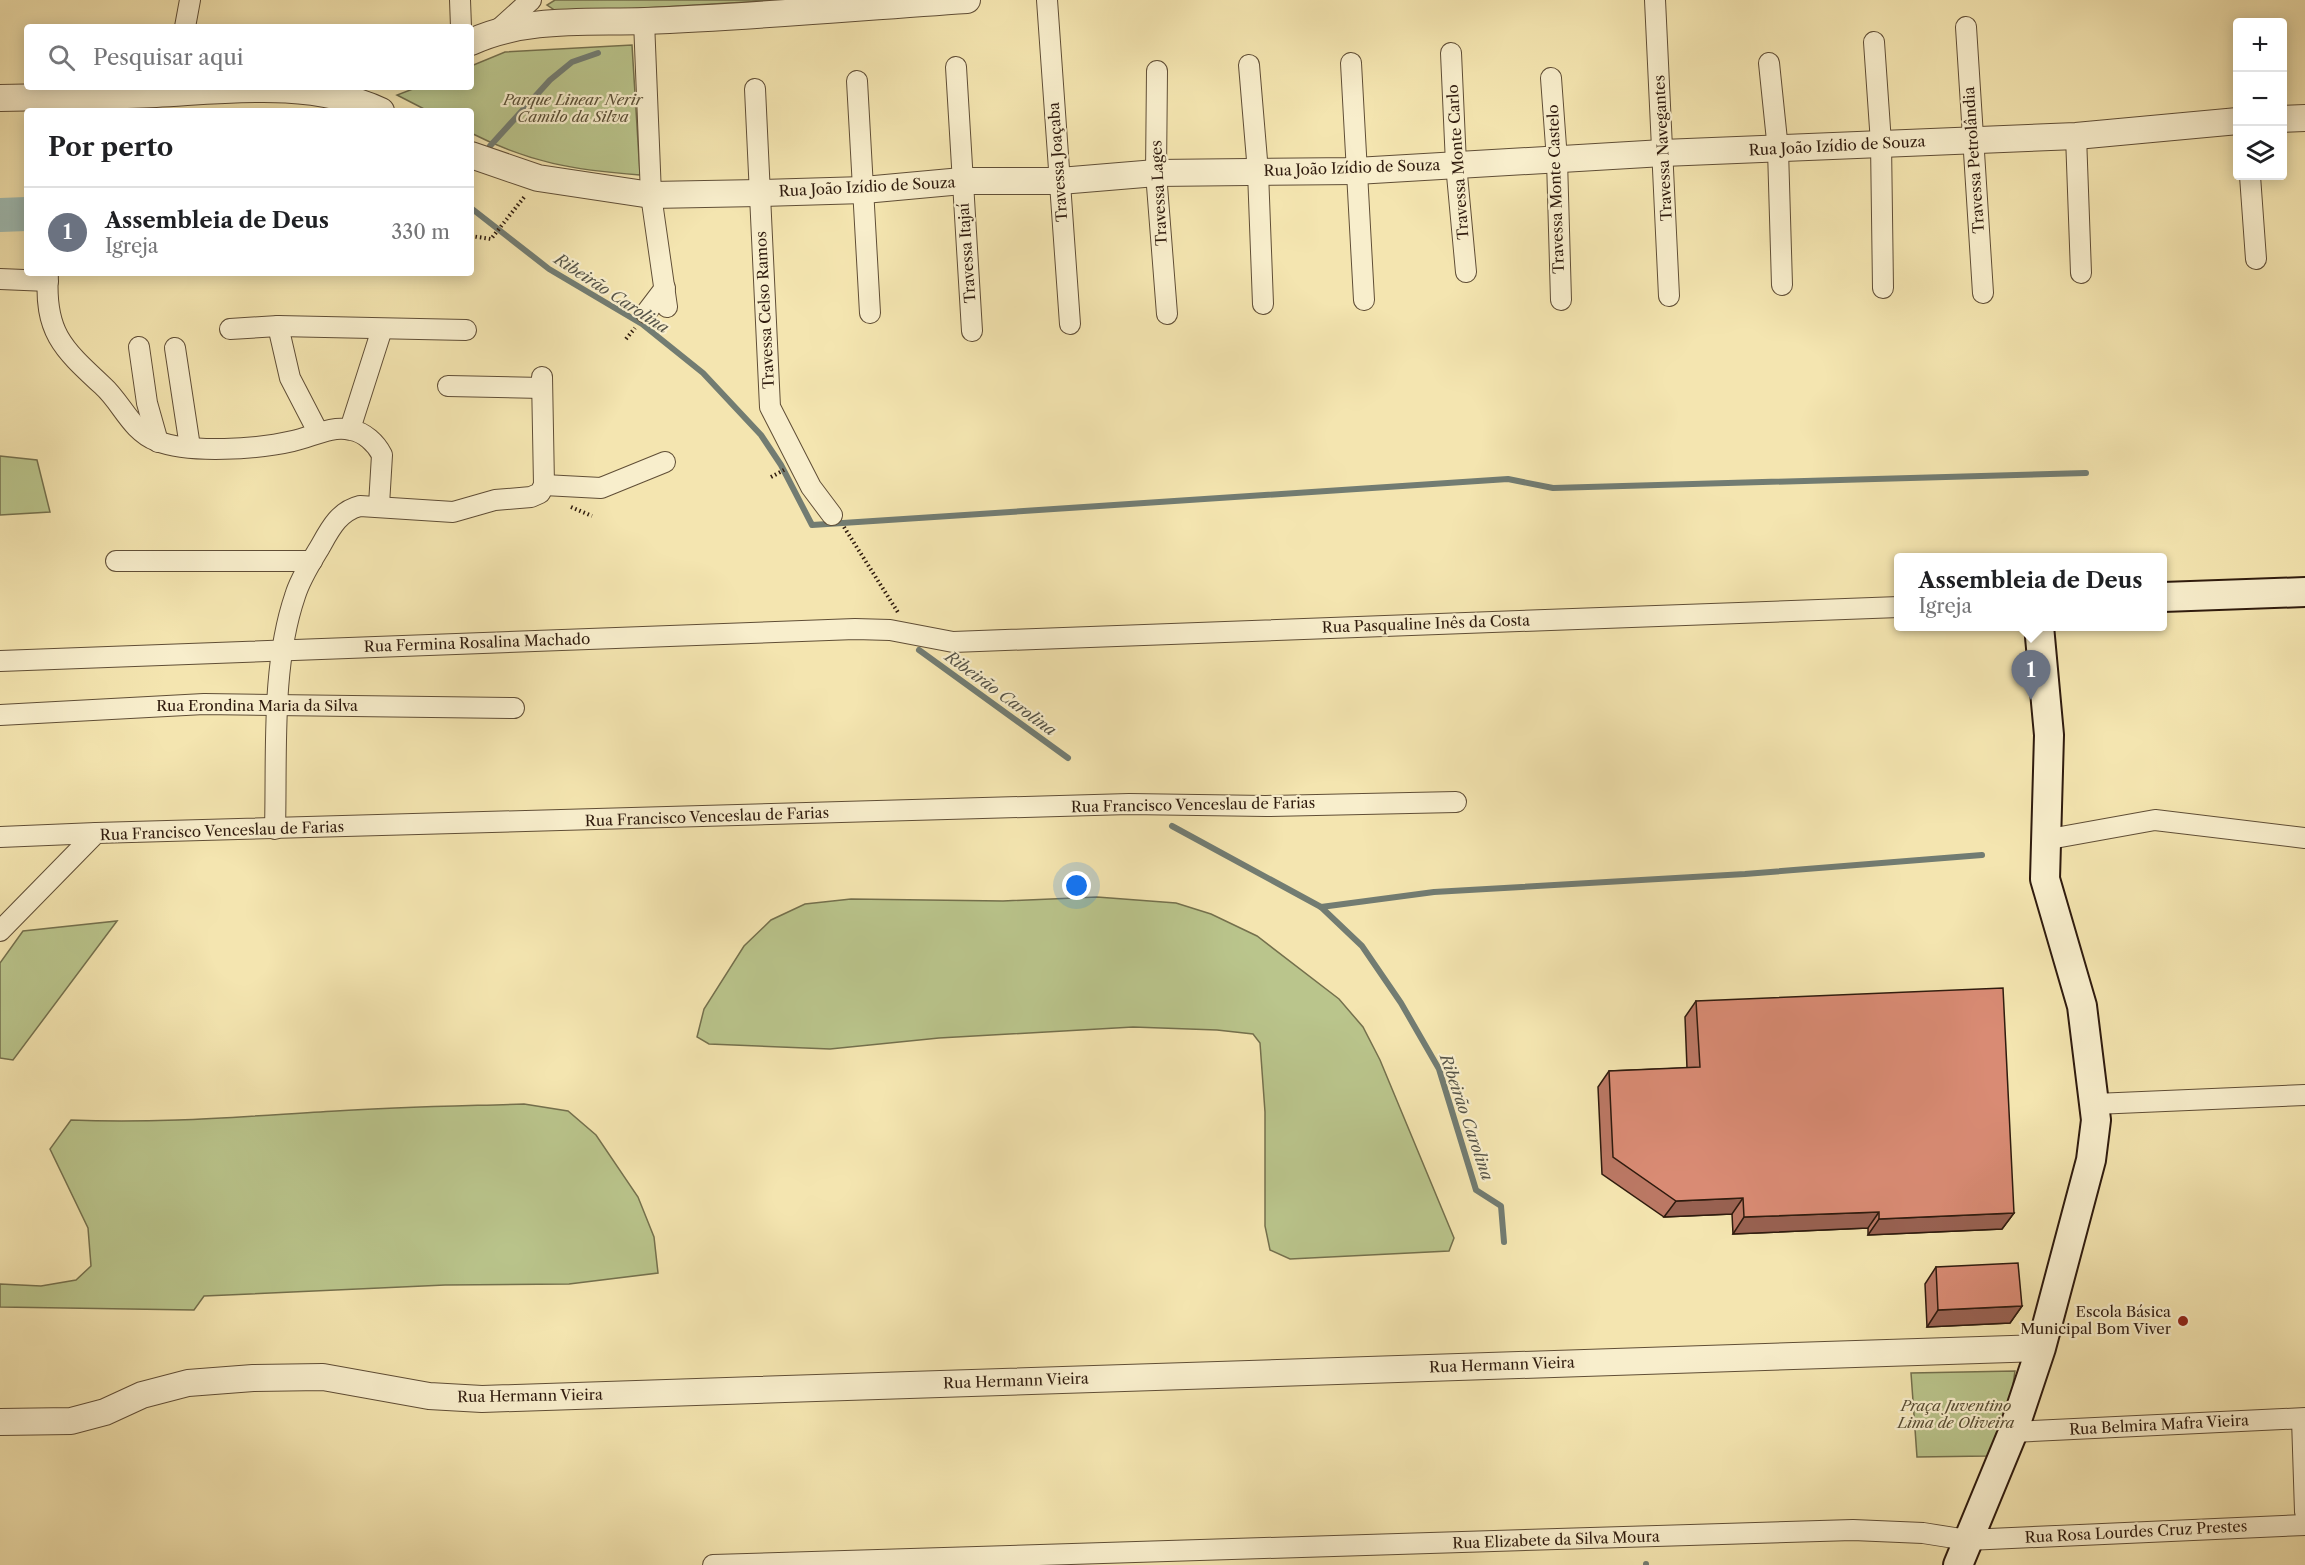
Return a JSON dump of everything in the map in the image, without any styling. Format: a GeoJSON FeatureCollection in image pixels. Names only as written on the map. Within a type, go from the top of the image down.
{"type":"FeatureCollection","features":[{"type":"Feature","properties":{"kind":"main road"},"geometry":{"type":"LineString","coordinates":[[2167,597],[2305,592]]}},
{"type":"Feature","properties":{"kind":"main road"},"geometry":{"type":"LineString","coordinates":[[1962,1552],[2013,1432],[2041,1348],[2091,1160],[2095,1104],[2082,1006],[2046,886],[2044,840],[2049,735],[2039,631]]}},
{"type":"Feature","properties":{"kind":"street"},"geometry":{"type":"LineString","coordinates":[[186,24],[190,0]]}},
{"type":"Feature","properties":{"kind":"street"},"geometry":{"type":"LineString","coordinates":[[460,0],[461,24]]}},
{"type":"Feature","properties":{"kind":"street"},"geometry":{"type":"LineString","coordinates":[[498,30],[531,0]]}},
{"type":"Feature","properties":{"kind":"street"},"geometry":{"type":"LineString","coordinates":[[474,41],[498,30],[590,20],[644,21],[967,0]]}},
{"type":"Feature","properties":{"kind":"street","name":"Travessa Joaçaba"},"geometry":{"type":"LineString","coordinates":[[1047,0],[1070,324]]}},
{"type":"Feature","properties":{"kind":"street","name":"Travessa Navegantes"},"geometry":{"type":"LineString","coordinates":[[1655,0],[1669,296]]}},
{"type":"Feature","properties":{"kind":"street"},"geometry":{"type":"LineString","coordinates":[[644,21],[651,195],[666,297],[646,313]]}},
{"type":"Feature","properties":{"kind":"street","name":"Travessa Petrolândia"},"geometry":{"type":"LineString","coordinates":[[1966,27],[1983,293]]}},
{"type":"Feature","properties":{"kind":"street"},"geometry":{"type":"LineString","coordinates":[[1874,42],[1881,143],[1883,288]]}},
{"type":"Feature","properties":{"kind":"street","name":"Travessa Monte Carlo"},"geometry":{"type":"LineString","coordinates":[[1451,52],[1456,164],[1466,272]]}},
{"type":"Feature","properties":{"kind":"street"},"geometry":{"type":"LineString","coordinates":[[1351,63],[1364,300]]}},
{"type":"Feature","properties":{"kind":"street"},"geometry":{"type":"LineString","coordinates":[[1769,63],[1778,150],[1782,285]]}},
{"type":"Feature","properties":{"kind":"street"},"geometry":{"type":"LineString","coordinates":[[1249,65],[1258,172],[1263,304]]}},
{"type":"Feature","properties":{"kind":"street","name":"Travessa Itajaí"},"geometry":{"type":"LineString","coordinates":[[956,67],[972,331]]}},
{"type":"Feature","properties":{"kind":"street","name":"Travessa Lages"},"geometry":{"type":"LineString","coordinates":[[1157,71],[1156,173],[1167,314]]}},
{"type":"Feature","properties":{"kind":"street","name":"Travessa Monte Castelo"},"geometry":{"type":"LineString","coordinates":[[1551,78],[1557,160],[1561,300]]}},
{"type":"Feature","properties":{"kind":"street"},"geometry":{"type":"LineString","coordinates":[[857,81],[870,313]]}},
{"type":"Feature","properties":{"kind":"street","name":"Travessa Celso Ramos"},"geometry":{"type":"LineString","coordinates":[[755,89],[770,407],[811,487],[832,515]]}},
{"type":"Feature","properties":{"kind":"street"},"geometry":{"type":"LineString","coordinates":[[0,98],[156,90]]}},
{"type":"Feature","properties":{"kind":"street"},"geometry":{"type":"LineString","coordinates":[[268,90],[307,91],[355,99],[374,108]]}},
{"type":"Feature","properties":{"kind":"street"},"geometry":{"type":"LineString","coordinates":[[355,99],[374,90]]}},
{"type":"Feature","properties":{"kind":"street"},"geometry":{"type":"LineString","coordinates":[[2287,119],[2305,118]]}},
{"type":"Feature","properties":{"kind":"street","name":"Rua João Izídio de Souza"},"geometry":{"type":"LineString","coordinates":[[474,156],[538,178],[651,195],[759,193],[864,190],[962,182],[1060,181],[1156,173],[1356,171],[1663,153],[1778,150],[1973,138],[2076,136],[2233,121]]}},
{"type":"Feature","properties":{"kind":"street"},"geometry":{"type":"LineString","coordinates":[[2076,136],[2080,273]]}},
{"type":"Feature","properties":{"kind":"street"},"geometry":{"type":"LineString","coordinates":[[2250,180],[2256,259]]}},
{"type":"Feature","properties":{"kind":"street"},"geometry":{"type":"LineString","coordinates":[[0,279],[48,277],[49,314],[58,339],[111,394],[127,418],[158,442],[190,447],[261,447],[297,440],[318,432],[350,429],[369,439],[382,455],[379,505]]}},
{"type":"Feature","properties":{"kind":"street"},"geometry":{"type":"LineString","coordinates":[[230,329],[278,326],[466,330]]}},
{"type":"Feature","properties":{"kind":"street"},"geometry":{"type":"LineString","coordinates":[[278,326],[290,378],[318,432]]}},
{"type":"Feature","properties":{"kind":"street"},"geometry":{"type":"LineString","coordinates":[[350,429],[382,329]]}},
{"type":"Feature","properties":{"kind":"street"},"geometry":{"type":"LineString","coordinates":[[139,347],[147,403],[158,442]]}},
{"type":"Feature","properties":{"kind":"street"},"geometry":{"type":"LineString","coordinates":[[175,348],[190,447]]}},
{"type":"Feature","properties":{"kind":"street"},"geometry":{"type":"LineString","coordinates":[[275,829],[278,704],[284,634],[295,594],[340,516],[348,509],[379,505],[453,512],[495,500],[531,497],[540,493],[544,485],[542,382],[448,386]]}},
{"type":"Feature","properties":{"kind":"street"},"geometry":{"type":"LineString","coordinates":[[544,485],[601,488],[665,462]]}},
{"type":"Feature","properties":{"kind":"street"},"geometry":{"type":"LineString","coordinates":[[116,561],[312,561]]}},
{"type":"Feature","properties":{"kind":"street","name":"Rua Pasqualine Inês da Costa"},"geometry":{"type":"LineString","coordinates":[[952,642],[1894,608]]}},
{"type":"Feature","properties":{"kind":"street","name":"Rua Fermina Rosalina Machado"},"geometry":{"type":"LineString","coordinates":[[0,661],[855,629],[911,632],[952,642]]}},
{"type":"Feature","properties":{"kind":"street","name":"Rua Erondina Maria da Silva"},"geometry":{"type":"LineString","coordinates":[[0,715],[204,704],[514,708]]}},
{"type":"Feature","properties":{"kind":"street","name":"Rua Francisco Venceslau de Farias"},"geometry":{"type":"LineString","coordinates":[[0,932],[96,833],[1130,804],[1266,806],[1456,801]]}},
{"type":"Feature","properties":{"kind":"street"},"geometry":{"type":"LineString","coordinates":[[2044,840],[2156,820],[2305,838]]}},
{"type":"Feature","properties":{"kind":"street"},"geometry":{"type":"LineString","coordinates":[[0,837],[96,833]]}},
{"type":"Feature","properties":{"kind":"street"},"geometry":{"type":"LineString","coordinates":[[2095,1104],[2305,1095]]}},
{"type":"Feature","properties":{"kind":"street","name":"Rua Hermann Vieira"},"geometry":{"type":"LineString","coordinates":[[0,1422],[71,1422],[105,1412],[142,1395],[188,1383],[253,1378],[323,1377],[429,1396],[482,1399],[2041,1348]]}},
{"type":"Feature","properties":{"kind":"street"},"geometry":{"type":"LineString","coordinates":[[2303,1418],[2305,1512]]}},
{"type":"Feature","properties":{"kind":"street","name":"Rua Belmira Mafra Vieira"},"geometry":{"type":"LineString","coordinates":[[2013,1432],[2303,1418]]}},
{"type":"Feature","properties":{"kind":"street","name":"Rua Rosa Lourdes Cruz Prestes"},"geometry":{"type":"LineString","coordinates":[[1962,1552],[2305,1525]]}},
{"type":"Feature","properties":{"kind":"street","name":"Rua Elizabete da Silva Moura"},"geometry":{"type":"LineString","coordinates":[[713,1565],[1853,1530],[1923,1533],[1962,1552]]}},
{"type":"Feature","properties":{"kind":"path"},"geometry":{"type":"LineString","coordinates":[[474,236],[491,239],[512,214]]}},
{"type":"Feature","properties":{"kind":"path"},"geometry":{"type":"LineString","coordinates":[[850,533],[911,632]]}},
{"type":"Feature","properties":{"kind":"green space"},"geometry":{"type":"Polygon","coordinates":[[[555,0],[779,0],[559,13],[547,5],[555,0]]]}},
{"type":"Feature","properties":{"kind":"green space","name":"Parque Linear Nerir Camilo da Silva"},"geometry":{"type":"Polygon","coordinates":[[[632,45],[640,175],[594,171],[513,152],[474,134],[474,108],[422,108],[397,95],[410,90],[474,90],[474,65],[505,52],[632,45]]]}},
{"type":"Feature","properties":{"kind":"green space"},"geometry":{"type":"Polygon","coordinates":[[[0,456],[37,460],[50,512],[0,515],[0,456]]]}},
{"type":"Feature","properties":{"kind":"green space"},"geometry":{"type":"Polygon","coordinates":[[[1097,897],[1176,903],[1211,914],[1257,936],[1339,999],[1363,1027],[1380,1060],[1454,1238],[1449,1251],[1290,1259],[1270,1250],[1265,1226],[1265,1112],[1260,1043],[1253,1034],[1217,1030],[1133,1027],[939,1038],[830,1049],[709,1044],[697,1037],[704,1009],[744,946],[771,920],[805,904],[851,899],[1003,901],[1097,897]]]}},
{"type":"Feature","properties":{"kind":"green space"},"geometry":{"type":"Polygon","coordinates":[[[117,921],[13,1060],[0,1058],[0,963],[23,931],[117,921]]]}},
{"type":"Feature","properties":{"kind":"green space"},"geometry":{"type":"Polygon","coordinates":[[[524,1104],[568,1111],[596,1135],[638,1197],[654,1237],[658,1273],[569,1284],[445,1285],[204,1296],[194,1310],[0,1307],[0,1284],[41,1286],[76,1280],[91,1266],[88,1228],[50,1149],[71,1120],[171,1120],[383,1108],[524,1104]]]}},
{"type":"Feature","properties":{"kind":"green space","name":"Praça Juventino Lima de Oliveira"},"geometry":{"type":"Polygon","coordinates":[[[2015,1371],[2012,1391],[1988,1456],[1917,1457],[1911,1373],[2015,1371]]]}},
{"type":"Feature","properties":{"kind":"building"},"geometry":{"type":"Polygon","coordinates":[[[2003,988],[2014,1213],[1879,1219],[1879,1212],[1744,1217],[1743,1198],[1676,1201],[1613,1157],[1609,1071],[1700,1067],[1696,1001],[2003,988]]]}},
{"type":"Feature","properties":{"kind":"building"},"geometry":{"type":"Polygon","coordinates":[[[2018,1263],[2022,1306],[1938,1310],[1936,1267],[2018,1263]]]}},
{"type":"Feature","properties":{"kind":"waterway"},"geometry":{"type":"LineString","coordinates":[[490,146],[550,80],[572,62],[598,53]]}},
{"type":"Feature","properties":{"kind":"waterway"},"geometry":{"type":"LineString","coordinates":[[474,210],[549,269],[642,324],[703,373],[761,435],[781,465],[812,525],[1508,479],[1553,488],[2086,473]]}},
{"type":"Feature","properties":{"kind":"waterway"},"geometry":{"type":"LineString","coordinates":[[0,215],[24,214]]}},
{"type":"Feature","properties":{"kind":"waterway","name":"Ribeirão Carolina"},"geometry":{"type":"LineString","coordinates":[[919,650],[1068,758]]}},
{"type":"Feature","properties":{"kind":"waterway","name":"Ribeirão Carolina"},"geometry":{"type":"LineString","coordinates":[[1172,826],[1321,907],[1362,946],[1401,1003],[1439,1069],[1476,1190],[1501,1206],[1504,1242]]}},
{"type":"Feature","properties":{"kind":"waterway"},"geometry":{"type":"LineString","coordinates":[[1321,907],[1434,892],[1745,874],[1982,855]]}},
{"type":"Feature","properties":{"kind":"place","name":"Assembleia de Deus"},"geometry":{"type":"Point","coordinates":[2031,700]}},
{"type":"Feature","properties":{"kind":"place","name":"Escola Básica Municipal Bom Viver"},"geometry":{"type":"Point","coordinates":[2183,1321]}}]}
